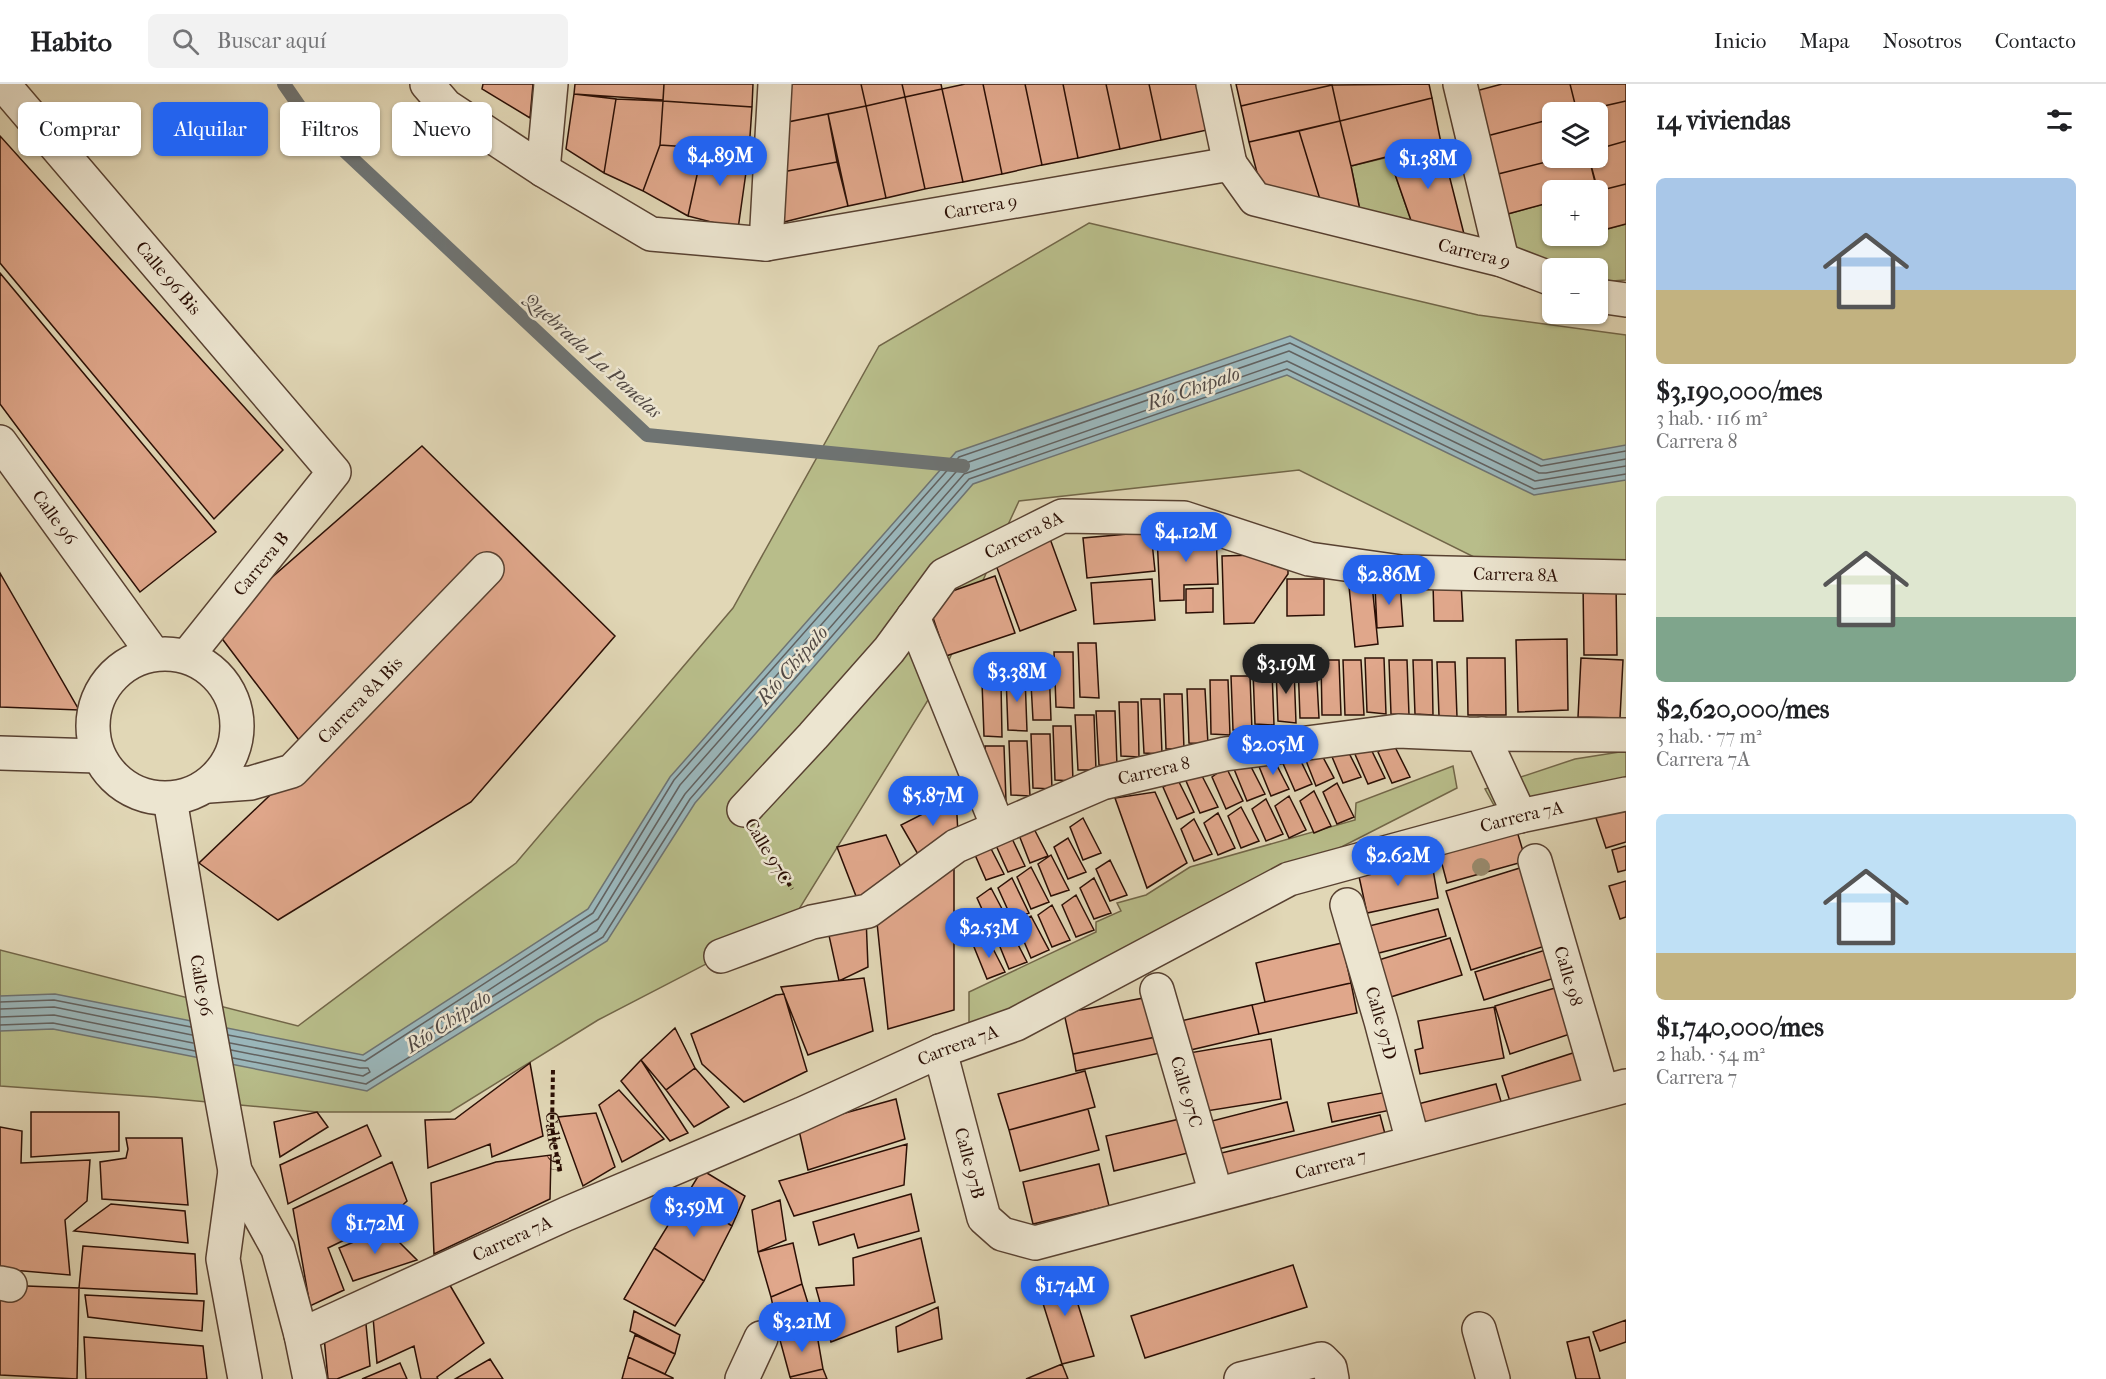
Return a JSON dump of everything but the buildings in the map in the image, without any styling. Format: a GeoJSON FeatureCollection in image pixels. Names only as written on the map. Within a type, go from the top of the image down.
{"type":"FeatureCollection","features":[{"type":"Feature","properties":{"kind":"street","name":"Calle 96 Bis"},"geometry":{"type":"LineString","coordinates":[[3,84],[334,472]]}},
{"type":"Feature","properties":{"kind":"street","name":"Carrera 9"},"geometry":{"type":"LineString","coordinates":[[427,84],[446,106],[543,170],[651,234],[766,244],[1230,164],[1255,199],[1502,260],[1542,275]]}},
{"type":"Feature","properties":{"kind":"street"},"geometry":{"type":"LineString","coordinates":[[543,170],[551,84]]}},
{"type":"Feature","properties":{"kind":"street"},"geometry":{"type":"LineString","coordinates":[[766,244],[775,84]]}},
{"type":"Feature","properties":{"kind":"street"},"geometry":{"type":"LineString","coordinates":[[1213,84],[1230,164]]}},
{"type":"Feature","properties":{"kind":"street"},"geometry":{"type":"LineString","coordinates":[[1460,84],[1502,260]]}},
{"type":"Feature","properties":{"kind":"street"},"geometry":{"type":"LineString","coordinates":[[1608,297],[1626,300]]}},
{"type":"Feature","properties":{"kind":"street","name":"Calle 96"},"geometry":{"type":"LineString","coordinates":[[0,442],[152,652]]}},
{"type":"Feature","properties":{"kind":"street","name":"Carrera B"},"geometry":{"type":"LineString","coordinates":[[188,655],[334,472]]}},
{"type":"Feature","properties":{"kind":"street","name":"Carrera 8A"},"geometry":{"type":"LineString","coordinates":[[744,810],[889,650],[944,575],[1062,516],[1184,518],[1309,559],[1401,572],[1626,576]]}},
{"type":"Feature","properties":{"kind":"street","name":"Carrera 8A Bis"},"geometry":{"type":"LineString","coordinates":[[208,786],[251,783],[292,771],[487,569]]}},
{"type":"Feature","properties":{"kind":"street"},"geometry":{"type":"LineString","coordinates":[[913,617],[998,828]]}},
{"type":"Feature","properties":{"kind":"street"},"geometry":{"type":"LineString","coordinates":[[152,652],[188,655],[225,682],[239,718],[232,756],[208,786],[170,799],[126,789],[97,756],[92,712],[113,673],[152,652]]}},
{"type":"Feature","properties":{"kind":"street","name":"Carrera 8"},"geometry":{"type":"LineString","coordinates":[[721,956],[812,922],[868,911],[956,846],[1102,783],[1225,754],[1398,730],[1482,734],[1626,735]]}},
{"type":"Feature","properties":{"kind":"street"},"geometry":{"type":"LineString","coordinates":[[1482,734],[1520,816]]}},
{"type":"Feature","properties":{"kind":"street"},"geometry":{"type":"LineString","coordinates":[[0,753],[97,756]]}},
{"type":"Feature","properties":{"kind":"street","name":"Carrera 7A"},"geometry":{"type":"LineString","coordinates":[[302,1335],[566,1214],[802,1114],[940,1051],[1016,1024],[1289,879],[1520,816],[1626,794]]}},
{"type":"Feature","properties":{"kind":"street","name":"Calle 96"},"geometry":{"type":"LineString","coordinates":[[170,799],[235,1171],[278,1249],[302,1335],[310,1379]]}},
{"type":"Feature","properties":{"kind":"street","name":"Calle 98"},"geometry":{"type":"LineString","coordinates":[[1535,861],[1614,1089]]}},
{"type":"Feature","properties":{"kind":"street","name":"Calle 97D"},"geometry":{"type":"LineString","coordinates":[[1347,905],[1413,1142]]}},
{"type":"Feature","properties":{"kind":"street","name":"Calle 97C"},"geometry":{"type":"LineString","coordinates":[[1157,990],[1216,1194]]}},
{"type":"Feature","properties":{"kind":"street","name":"Calle 97B"},"geometry":{"type":"LineString","coordinates":[[940,1051],[984,1218],[1002,1234],[1035,1243]]}},
{"type":"Feature","properties":{"kind":"street","name":"Carrera 7"},"geometry":{"type":"LineString","coordinates":[[1035,1243],[1614,1089]]}},
{"type":"Feature","properties":{"kind":"street","name":"Calle 96"},"geometry":{"type":"LineString","coordinates":[[235,1171],[223,1259],[245,1379]]}},
{"type":"Feature","properties":{"kind":"street"},"geometry":{"type":"LineString","coordinates":[[1479,1329],[1493,1379]]}},
{"type":"Feature","properties":{"kind":"street"},"geometry":{"type":"LineString","coordinates":[[742,1379],[761,1338]]}},
{"type":"Feature","properties":{"kind":"street"},"geometry":{"type":"LineString","coordinates":[[1241,1379],[1321,1359],[1330,1368],[1332,1379]]}},
{"type":"Feature","properties":{"kind":"path","name":"Calle 97C"},"geometry":{"type":"LineString","coordinates":[[744,810],[812,922]]}},
{"type":"Feature","properties":{"kind":"path","name":"Calle 97"},"geometry":{"type":"LineString","coordinates":[[553,1070],[552,1127],[566,1214]]}},
{"type":"Feature","properties":{"kind":"green space"},"geometry":{"type":"Polygon","coordinates":[[[1389,157],[1414,229],[1362,220],[1351,166],[1389,157]]]}},
{"type":"Feature","properties":{"kind":"green space"},"geometry":{"type":"Polygon","coordinates":[[[1542,205],[1542,246],[1608,246],[1608,229],[1626,224],[1626,280],[1608,281],[1608,258],[1542,258],[1542,265],[1513,258],[1504,215],[1542,205]]]}},
{"type":"Feature","properties":{"kind":"green space"},"geometry":{"type":"Polygon","coordinates":[[[1089,223],[1478,315],[1626,335],[1626,563],[1486,563],[1299,470],[1019,501],[941,679],[793,919],[598,1020],[450,1112],[317,1112],[0,1086],[0,950],[298,1026],[516,863],[733,608],[879,346],[1089,223]]]}},
{"type":"Feature","properties":{"kind":"green space"},"geometry":{"type":"Polygon","coordinates":[[[1626,751],[1626,777],[1496,809],[1485,789],[1575,759],[1626,751]]]}},
{"type":"Feature","properties":{"kind":"green space"},"geometry":{"type":"Polygon","coordinates":[[[1453,766],[1457,788],[969,1037],[969,992],[1096,932],[1096,922],[1121,911],[1117,903],[1146,895],[1190,867],[1355,820],[1356,803],[1453,766]]]}},
{"type":"Feature","properties":{"kind":"water","name":"Río Chipalo"},"geometry":{"type":"Polygon","coordinates":[[[1290,336],[1543,460],[1626,445],[1626,480],[1534,495],[1287,375],[973,484],[695,803],[607,941],[367,1091],[53,1029],[0,1031],[0,996],[55,994],[363,1055],[588,909],[670,777],[956,452],[1290,336]]]}},
{"type":"Feature","properties":{"kind":"waterway","name":"Quebrada La Panelas"},"geometry":{"type":"LineString","coordinates":[[284,84],[304,113],[647,435],[963,466]]}}]}
